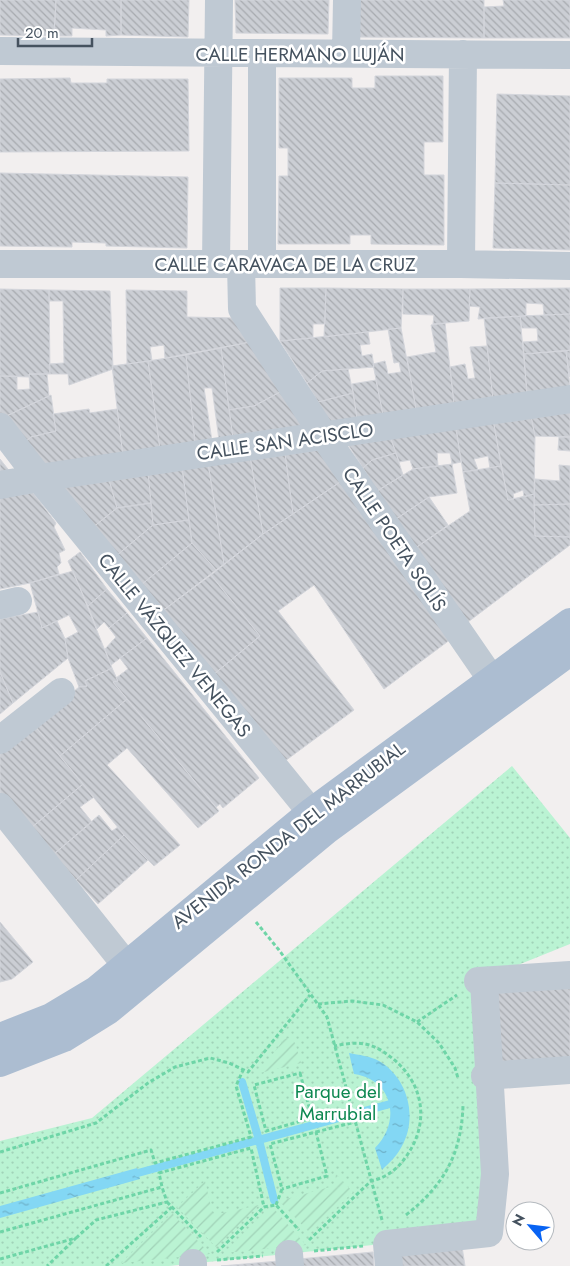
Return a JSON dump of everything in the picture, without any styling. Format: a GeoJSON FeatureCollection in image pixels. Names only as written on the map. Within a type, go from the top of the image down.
{"type":"FeatureCollection","features":[{"type":"Feature","properties":{"kind":"main road","name":"AVENIDA RONDA DEL MARRUBIAL"},"geometry":{"type":"LineString","coordinates":[[0,1037],[51,1016],[96,990],[224,882],[311,812],[570,622]]}},
{"type":"Feature","properties":{"kind":"main road","name":"AVENIDA RONDA DEL MARRUBIAL"},"geometry":{"type":"LineString","coordinates":[[0,1063],[64,1038],[109,1010],[327,830],[570,652]]}},
{"type":"Feature","properties":{"kind":"street"},"geometry":{"type":"LineString","coordinates":[[219,0],[218,54],[239,264]]}},
{"type":"Feature","properties":{"kind":"street"},"geometry":{"type":"LineString","coordinates":[[346,53],[347,0]]}},
{"type":"Feature","properties":{"kind":"street","name":"CALLE HERMANO LUJÁN"},"geometry":{"type":"LineString","coordinates":[[0,52],[570,55]]}},
{"type":"Feature","properties":{"kind":"street"},"geometry":{"type":"LineString","coordinates":[[239,264],[262,54]]}},
{"type":"Feature","properties":{"kind":"street"},"geometry":{"type":"LineString","coordinates":[[461,264],[463,54]]}},
{"type":"Feature","properties":{"kind":"street","name":"CALLE CARAVACA DE LA CRUZ"},"geometry":{"type":"LineString","coordinates":[[0,264],[461,264],[570,266]]}},
{"type":"Feature","properties":{"kind":"street","name":"CALLE POETA SOLÍS"},"geometry":{"type":"LineString","coordinates":[[239,264],[242,309],[324,436],[492,680]]}},
{"type":"Feature","properties":{"kind":"street","name":"CALLE SAN ACISCLO"},"geometry":{"type":"LineString","coordinates":[[0,485],[570,398]]}},
{"type":"Feature","properties":{"kind":"street","name":"CALLE VÁZQUEZ VENEGAS"},"geometry":{"type":"LineString","coordinates":[[0,427],[39,478],[311,812]]}},
{"type":"Feature","properties":{"kind":"street"},"geometry":{"type":"LineString","coordinates":[[0,740],[61,692]]}},
{"type":"Feature","properties":{"kind":"street"},"geometry":{"type":"LineString","coordinates":[[0,807],[126,965]]}},
{"type":"Feature","properties":{"kind":"street"},"geometry":{"type":"LineString","coordinates":[[389,1244],[489,1233],[495,1174],[481,981],[570,975]]}},
{"type":"Feature","properties":{"kind":"street"},"geometry":{"type":"LineString","coordinates":[[487,1076],[570,1070]]}},
{"type":"Feature","properties":{"kind":"path"},"geometry":{"type":"LineString","coordinates":[[251,916],[279,950],[327,1017],[389,1244]]}},
{"type":"Feature","properties":{"kind":"path"},"geometry":{"type":"LineString","coordinates":[[417,1022],[481,981]]}},
{"type":"Feature","properties":{"kind":"path"},"geometry":{"type":"LineString","coordinates":[[0,1152],[96,1123],[148,1083],[175,1067],[210,1058],[229,1063],[248,1072],[310,995]]}},
{"type":"Feature","properties":{"kind":"path"},"geometry":{"type":"LineString","coordinates":[[317,1004],[352,1001],[384,1005],[417,1022],[439,1043],[455,1068],[460,1084]]}},
{"type":"Feature","properties":{"kind":"path"},"geometry":{"type":"LineString","coordinates":[[334,1046],[346,1043],[365,1044],[381,1050],[396,1061],[410,1076],[418,1096],[421,1117],[419,1134],[401,1164],[383,1178],[371,1181],[297,1250],[276,1205],[282,1189],[270,1144],[355,1121]]}},
{"type":"Feature","properties":{"kind":"path"},"geometry":{"type":"LineString","coordinates":[[0,1193],[151,1150],[155,1164],[251,1137],[236,1086],[243,1070]]}},
{"type":"Feature","properties":{"kind":"path"},"geometry":{"type":"LineString","coordinates":[[312,1118],[300,1073],[254,1085],[266,1131],[351,1109]]}},
{"type":"Feature","properties":{"kind":"path"},"geometry":{"type":"LineString","coordinates":[[404,1217],[441,1182],[455,1156],[462,1127],[463,1098]]}},
{"type":"Feature","properties":{"kind":"path"},"geometry":{"type":"LineString","coordinates":[[282,1189],[327,1176],[316,1132]]}},
{"type":"Feature","properties":{"kind":"path"},"geometry":{"type":"LineString","coordinates":[[264,1207],[251,1148],[159,1173],[167,1202],[206,1255],[264,1207],[276,1205]]}},
{"type":"Feature","properties":{"kind":"path"},"geometry":{"type":"LineString","coordinates":[[0,1232],[162,1187]]}},
{"type":"Feature","properties":{"kind":"path"},"geometry":{"type":"LineString","coordinates":[[47,1266],[96,1220],[167,1202]]}},
{"type":"Feature","properties":{"kind":"path"},"geometry":{"type":"LineString","coordinates":[[106,1266],[172,1207]]}},
{"type":"Feature","properties":{"kind":"path"},"geometry":{"type":"LineString","coordinates":[[0,1259],[76,1238]]}},
{"type":"Feature","properties":{"kind":"green space","name":"Parque del Marrubial"},"geometry":{"type":"Polygon","coordinates":[[[512,766],[570,838],[570,944],[478,981],[489,1233],[169,1266],[0,1266],[0,1141],[92,1118],[512,766]]]}},
{"type":"Feature","properties":{"kind":"green space"},"geometry":{"type":"Polygon","coordinates":[[[287,1038],[292,1039],[295,1043],[301,1063],[260,1073],[283,1040],[287,1038]]]}},
{"type":"Feature","properties":{"kind":"green space"},"geometry":{"type":"Polygon","coordinates":[[[335,1173],[353,1192],[310,1233],[279,1201],[337,1185],[335,1173]]]}},
{"type":"Feature","properties":{"kind":"green space"},"geometry":{"type":"Polygon","coordinates":[[[205,1181],[213,1215],[259,1205],[216,1247],[177,1207],[205,1181]]]}},
{"type":"Feature","properties":{"kind":"green space"},"geometry":{"type":"Polygon","coordinates":[[[275,1210],[306,1245],[224,1253],[263,1214],[275,1210]]]}},
{"type":"Feature","properties":{"kind":"green space"},"geometry":{"type":"Polygon","coordinates":[[[172,1213],[210,1254],[121,1263],[172,1213]]]}},
{"type":"Feature","properties":{"kind":"water"},"geometry":{"type":"Polygon","coordinates":[[[349,1053],[376,1059],[389,1068],[397,1077],[407,1099],[409,1123],[407,1135],[398,1153],[382,1170],[375,1148],[383,1138],[388,1126],[389,1104],[385,1093],[378,1084],[354,1074],[349,1053]]]}},
{"type":"Feature","properties":{"kind":"water"},"geometry":{"type":"Polygon","coordinates":[[[137,1168],[140,1179],[0,1218],[0,1206],[137,1168]]]}},
{"type":"Feature","properties":{"kind":"building"},"geometry":{"type":"Polygon","coordinates":[[[0,0],[56,0],[54,36],[0,35],[0,0]]]}},
{"type":"Feature","properties":{"kind":"building"},"geometry":{"type":"Polygon","coordinates":[[[56,0],[121,0],[121,35],[106,36],[106,30],[72,28],[72,36],[54,36],[56,0]]]}},
{"type":"Feature","properties":{"kind":"building"},"geometry":{"type":"Polygon","coordinates":[[[121,0],[189,0],[188,37],[121,35],[121,0]]]}},
{"type":"Feature","properties":{"kind":"building"},"geometry":{"type":"Polygon","coordinates":[[[235,0],[329,0],[328,34],[236,33],[235,0]]]}},
{"type":"Feature","properties":{"kind":"building"},"geometry":{"type":"Polygon","coordinates":[[[356,0],[484,0],[484,38],[356,37],[356,0]]]}},
{"type":"Feature","properties":{"kind":"building"},"geometry":{"type":"Polygon","coordinates":[[[503,0],[570,0],[570,38],[484,38],[484,7],[504,6],[503,0]]]}},
{"type":"Feature","properties":{"kind":"building"},"geometry":{"type":"Polygon","coordinates":[[[375,76],[443,76],[443,142],[424,142],[424,175],[444,175],[444,245],[371,244],[371,235],[350,235],[350,244],[278,244],[279,176],[288,176],[288,148],[279,148],[279,78],[352,78],[352,88],[375,88],[375,76]]]}},
{"type":"Feature","properties":{"kind":"building"},"geometry":{"type":"Polygon","coordinates":[[[70,78],[71,83],[107,83],[107,79],[188,79],[189,151],[0,152],[0,79],[70,78]]]}},
{"type":"Feature","properties":{"kind":"building"},"geometry":{"type":"Polygon","coordinates":[[[497,94],[570,96],[570,185],[495,183],[497,94]]]}},
{"type":"Feature","properties":{"kind":"building"},"geometry":{"type":"Polygon","coordinates":[[[0,173],[188,177],[187,248],[106,246],[106,243],[72,242],[72,247],[0,246],[0,173]]]}},
{"type":"Feature","properties":{"kind":"building"},"geometry":{"type":"Polygon","coordinates":[[[495,183],[570,185],[570,250],[493,248],[495,183]]]}},
{"type":"Feature","properties":{"kind":"building"},"geometry":{"type":"Polygon","coordinates":[[[280,288],[326,288],[325,324],[313,324],[313,338],[280,341],[280,288]]]}},
{"type":"Feature","properties":{"kind":"building"},"geometry":{"type":"Polygon","coordinates":[[[326,288],[403,289],[401,328],[324,337],[326,288]]]}},
{"type":"Feature","properties":{"kind":"building"},"geometry":{"type":"Polygon","coordinates":[[[570,288],[570,314],[544,315],[543,304],[526,303],[526,316],[478,319],[480,307],[469,306],[470,289],[570,288]]]}},
{"type":"Feature","properties":{"kind":"building"},"geometry":{"type":"Polygon","coordinates":[[[0,289],[49,290],[50,374],[29,374],[29,377],[0,376],[0,289]]]}},
{"type":"Feature","properties":{"kind":"building"},"geometry":{"type":"Polygon","coordinates":[[[403,289],[470,289],[469,321],[433,324],[434,315],[403,314],[403,289]]]}},
{"type":"Feature","properties":{"kind":"building"},"geometry":{"type":"Polygon","coordinates":[[[49,290],[110,291],[113,369],[69,385],[68,374],[50,374],[49,364],[64,363],[63,301],[49,301],[49,290]]]}},
{"type":"Feature","properties":{"kind":"building"},"geometry":{"type":"Polygon","coordinates":[[[126,290],[187,291],[187,317],[236,318],[250,342],[165,358],[164,345],[150,347],[152,361],[127,364],[126,290]]]}},
{"type":"Feature","properties":{"kind":"building"},"geometry":{"type":"Polygon","coordinates":[[[570,314],[570,350],[524,354],[523,342],[538,341],[537,328],[522,328],[520,316],[570,314]]]}},
{"type":"Feature","properties":{"kind":"building"},"geometry":{"type":"Polygon","coordinates":[[[520,316],[527,394],[493,399],[484,318],[520,316]]]}},
{"type":"Feature","properties":{"kind":"building"},"geometry":{"type":"Polygon","coordinates":[[[445,323],[454,404],[416,409],[407,357],[436,352],[431,325],[445,323]]]}},
{"type":"Feature","properties":{"kind":"building"},"geometry":{"type":"Polygon","coordinates":[[[401,328],[416,409],[383,415],[373,364],[385,361],[388,374],[401,372],[399,362],[394,363],[388,329],[401,328]]]}},
{"type":"Feature","properties":{"kind":"building"},"geometry":{"type":"Polygon","coordinates":[[[368,332],[370,344],[360,345],[362,356],[372,354],[374,367],[322,371],[307,383],[280,341],[368,332]]]}},
{"type":"Feature","properties":{"kind":"building"},"geometry":{"type":"Polygon","coordinates":[[[250,342],[282,391],[254,406],[229,410],[221,348],[250,342]]]}},
{"type":"Feature","properties":{"kind":"building"},"geometry":{"type":"Polygon","coordinates":[[[487,346],[493,399],[454,404],[450,367],[465,364],[468,379],[475,378],[470,347],[487,346]]]}},
{"type":"Feature","properties":{"kind":"building"},"geometry":{"type":"Polygon","coordinates":[[[221,348],[233,438],[219,440],[212,388],[204,388],[212,441],[195,443],[186,355],[221,348]]]}},
{"type":"Feature","properties":{"kind":"building"},"geometry":{"type":"Polygon","coordinates":[[[570,350],[570,377],[566,351],[570,350]]]}},
{"type":"Feature","properties":{"kind":"building"},"geometry":{"type":"Polygon","coordinates":[[[566,351],[570,387],[527,394],[524,354],[566,351]]]}},
{"type":"Feature","properties":{"kind":"building"},"geometry":{"type":"Polygon","coordinates":[[[186,355],[195,443],[160,449],[148,361],[186,355]]]}},
{"type":"Feature","properties":{"kind":"building"},"geometry":{"type":"Polygon","coordinates":[[[148,361],[160,449],[123,456],[112,366],[148,361]]]}},
{"type":"Feature","properties":{"kind":"building"},"geometry":{"type":"Polygon","coordinates":[[[348,369],[353,393],[318,402],[307,383],[322,371],[348,369]]]}},
{"type":"Feature","properties":{"kind":"building"},"geometry":{"type":"Polygon","coordinates":[[[29,374],[47,374],[49,396],[0,419],[0,376],[17,376],[17,390],[30,389],[29,374]]]}},
{"type":"Feature","properties":{"kind":"building"},"geometry":{"type":"Polygon","coordinates":[[[376,380],[383,415],[357,418],[352,384],[376,380]]]}},
{"type":"Feature","properties":{"kind":"building"},"geometry":{"type":"Polygon","coordinates":[[[282,391],[305,428],[233,438],[229,410],[254,406],[282,391]]]}},
{"type":"Feature","properties":{"kind":"building"},"geometry":{"type":"Polygon","coordinates":[[[353,393],[357,418],[331,423],[318,402],[353,393]]]}},
{"type":"Feature","properties":{"kind":"building"},"geometry":{"type":"Polygon","coordinates":[[[51,395],[56,431],[31,437],[19,447],[0,419],[51,395]]]}},
{"type":"Feature","properties":{"kind":"building"},"geometry":{"type":"Polygon","coordinates":[[[89,409],[90,413],[117,409],[123,456],[35,468],[19,447],[31,437],[56,431],[53,414],[89,409]]]}},
{"type":"Feature","properties":{"kind":"building"},"geometry":{"type":"Polygon","coordinates":[[[570,411],[570,437],[535,436],[531,416],[570,411]]]}},
{"type":"Feature","properties":{"kind":"building"},"geometry":{"type":"Polygon","coordinates":[[[531,416],[535,436],[534,494],[524,497],[523,490],[513,494],[514,499],[508,500],[493,419],[531,416]]]}},
{"type":"Feature","properties":{"kind":"building"},"geometry":{"type":"Polygon","coordinates":[[[493,419],[501,466],[490,468],[488,456],[474,459],[478,470],[463,472],[456,428],[493,419]]]}},
{"type":"Feature","properties":{"kind":"building"},"geometry":{"type":"Polygon","coordinates":[[[456,428],[461,462],[452,464],[450,453],[437,453],[438,466],[413,469],[410,460],[399,462],[390,436],[456,428]]]}},
{"type":"Feature","properties":{"kind":"building"},"geometry":{"type":"Polygon","coordinates":[[[390,436],[396,453],[372,460],[363,468],[347,443],[390,436]]]}},
{"type":"Feature","properties":{"kind":"building"},"geometry":{"type":"Polygon","coordinates":[[[559,437],[570,437],[570,451],[558,450],[559,437]]]}},
{"type":"Feature","properties":{"kind":"building"},"geometry":{"type":"Polygon","coordinates":[[[327,446],[346,478],[293,514],[285,453],[327,446]]]}},
{"type":"Feature","properties":{"kind":"building"},"geometry":{"type":"Polygon","coordinates":[[[285,453],[293,514],[263,534],[250,456],[285,453]]]}},
{"type":"Feature","properties":{"kind":"building"},"geometry":{"type":"Polygon","coordinates":[[[396,453],[403,475],[377,491],[363,468],[372,460],[396,453]]]}},
{"type":"Feature","properties":{"kind":"building"},"geometry":{"type":"Polygon","coordinates":[[[250,456],[263,534],[224,564],[208,463],[250,456]]]}},
{"type":"Feature","properties":{"kind":"building"},"geometry":{"type":"Polygon","coordinates":[[[0,459],[11,473],[0,475],[0,459]]]}},
{"type":"Feature","properties":{"kind":"building"},"geometry":{"type":"Polygon","coordinates":[[[208,463],[224,564],[216,570],[192,543],[182,467],[208,463]]]}},
{"type":"Feature","properties":{"kind":"building"},"geometry":{"type":"Polygon","coordinates":[[[452,464],[457,493],[429,497],[396,519],[377,491],[413,469],[452,464]]]}},
{"type":"Feature","properties":{"kind":"building"},"geometry":{"type":"Polygon","coordinates":[[[559,465],[570,466],[570,504],[534,505],[535,479],[560,481],[559,465]]]}},
{"type":"Feature","properties":{"kind":"building"},"geometry":{"type":"Polygon","coordinates":[[[501,466],[508,500],[534,494],[535,536],[570,537],[570,545],[464,625],[414,549],[470,511],[463,472],[501,466]]]}},
{"type":"Feature","properties":{"kind":"building"},"geometry":{"type":"Polygon","coordinates":[[[182,467],[189,520],[153,525],[148,471],[182,467]]]}},
{"type":"Feature","properties":{"kind":"building"},"geometry":{"type":"Polygon","coordinates":[[[148,471],[151,503],[117,508],[108,476],[148,471]]]}},
{"type":"Feature","properties":{"kind":"building"},"geometry":{"type":"Polygon","coordinates":[[[108,476],[117,508],[92,528],[56,485],[108,476]]]}},
{"type":"Feature","properties":{"kind":"building"},"geometry":{"type":"Polygon","coordinates":[[[346,478],[451,639],[384,689],[314,585],[278,611],[354,710],[285,761],[213,675],[260,636],[211,575],[263,534],[346,478]]]}},
{"type":"Feature","properties":{"kind":"building"},"geometry":{"type":"Polygon","coordinates":[[[28,486],[56,523],[54,527],[65,550],[59,553],[61,563],[57,567],[59,574],[30,583],[0,589],[0,491],[28,486]]]}},
{"type":"Feature","properties":{"kind":"building"},"geometry":{"type":"Polygon","coordinates":[[[429,497],[448,525],[414,549],[396,519],[429,497]]]}},
{"type":"Feature","properties":{"kind":"building"},"geometry":{"type":"Polygon","coordinates":[[[151,503],[153,525],[116,556],[92,528],[117,508],[151,503]]]}},
{"type":"Feature","properties":{"kind":"building"},"geometry":{"type":"Polygon","coordinates":[[[570,504],[570,537],[535,536],[534,505],[570,504]]]}},
{"type":"Feature","properties":{"kind":"building"},"geometry":{"type":"Polygon","coordinates":[[[189,520],[192,543],[141,585],[116,556],[153,525],[189,520]]]}},
{"type":"Feature","properties":{"kind":"building"},"geometry":{"type":"Polygon","coordinates":[[[192,543],[216,570],[161,612],[141,585],[192,543]]]}},
{"type":"Feature","properties":{"kind":"building"},"geometry":{"type":"Polygon","coordinates":[[[80,552],[107,589],[88,606],[68,561],[80,552]]]}},
{"type":"Feature","properties":{"kind":"building"},"geometry":{"type":"Polygon","coordinates":[[[73,571],[112,668],[85,681],[87,686],[79,687],[68,658],[65,639],[78,632],[69,615],[42,628],[30,583],[73,571]]]}},
{"type":"Feature","properties":{"kind":"building"},"geometry":{"type":"Polygon","coordinates":[[[211,575],[260,636],[213,675],[161,612],[211,575]]]}},
{"type":"Feature","properties":{"kind":"building"},"geometry":{"type":"Polygon","coordinates":[[[107,589],[127,613],[109,628],[104,622],[97,629],[88,606],[107,589]]]}},
{"type":"Feature","properties":{"kind":"building"},"geometry":{"type":"Polygon","coordinates":[[[38,612],[42,628],[57,621],[65,639],[68,658],[13,703],[0,672],[0,619],[38,612]]]}},
{"type":"Feature","properties":{"kind":"building"},"geometry":{"type":"Polygon","coordinates":[[[127,613],[147,638],[111,665],[105,649],[116,637],[109,628],[127,613]]]}},
{"type":"Feature","properties":{"kind":"building"},"geometry":{"type":"Polygon","coordinates":[[[147,638],[259,778],[223,808],[220,804],[216,807],[113,682],[118,681],[116,678],[128,669],[120,658],[147,638]]]}},
{"type":"Feature","properties":{"kind":"building"},"geometry":{"type":"Polygon","coordinates":[[[112,668],[118,681],[113,682],[127,699],[60,756],[34,725],[79,687],[87,686],[85,681],[112,668]]]}},
{"type":"Feature","properties":{"kind":"building"},"geometry":{"type":"Polygon","coordinates":[[[0,672],[13,703],[0,714],[0,672]]]}},
{"type":"Feature","properties":{"kind":"building"},"geometry":{"type":"Polygon","coordinates":[[[127,699],[219,811],[198,828],[127,748],[107,765],[180,845],[154,866],[124,835],[60,756],[127,699]]]}},
{"type":"Feature","properties":{"kind":"building"},"geometry":{"type":"Polygon","coordinates":[[[34,725],[83,784],[29,830],[0,795],[0,754],[34,725]]]}},
{"type":"Feature","properties":{"kind":"building"},"geometry":{"type":"Polygon","coordinates":[[[83,784],[94,797],[80,807],[92,822],[54,854],[32,827],[83,784]]]}},
{"type":"Feature","properties":{"kind":"building"},"geometry":{"type":"Polygon","coordinates":[[[99,815],[112,831],[118,827],[124,835],[76,880],[54,854],[99,815]]]}},
{"type":"Feature","properties":{"kind":"building"},"geometry":{"type":"Polygon","coordinates":[[[124,835],[148,860],[98,904],[76,880],[124,835]]]}},
{"type":"Feature","properties":{"kind":"building"},"geometry":{"type":"Polygon","coordinates":[[[0,922],[33,962],[12,979],[0,982],[0,922]]]}},
{"type":"Feature","properties":{"kind":"building"},"geometry":{"type":"Polygon","coordinates":[[[570,987],[570,1061],[492,1066],[488,990],[570,987]]]}},
{"type":"Feature","properties":{"kind":"building"},"geometry":{"type":"Polygon","coordinates":[[[461,1240],[465,1266],[400,1266],[398,1246],[461,1240]]]}},
{"type":"Feature","properties":{"kind":"building"},"geometry":{"type":"Polygon","coordinates":[[[373,1252],[374,1266],[300,1266],[299,1259],[373,1252]]]}},
{"type":"Feature","properties":{"kind":"building"},"geometry":{"type":"Polygon","coordinates":[[[279,1261],[279,1266],[221,1266],[279,1261]]]}},
{"type":"Feature","properties":{"kind":"waterway"},"geometry":{"type":"LineString","coordinates":[[242,1082],[274,1200]]}},
{"type":"Feature","properties":{"kind":"waterway"},"geometry":{"type":"LineString","coordinates":[[138,1173],[390,1104]]}}]}
